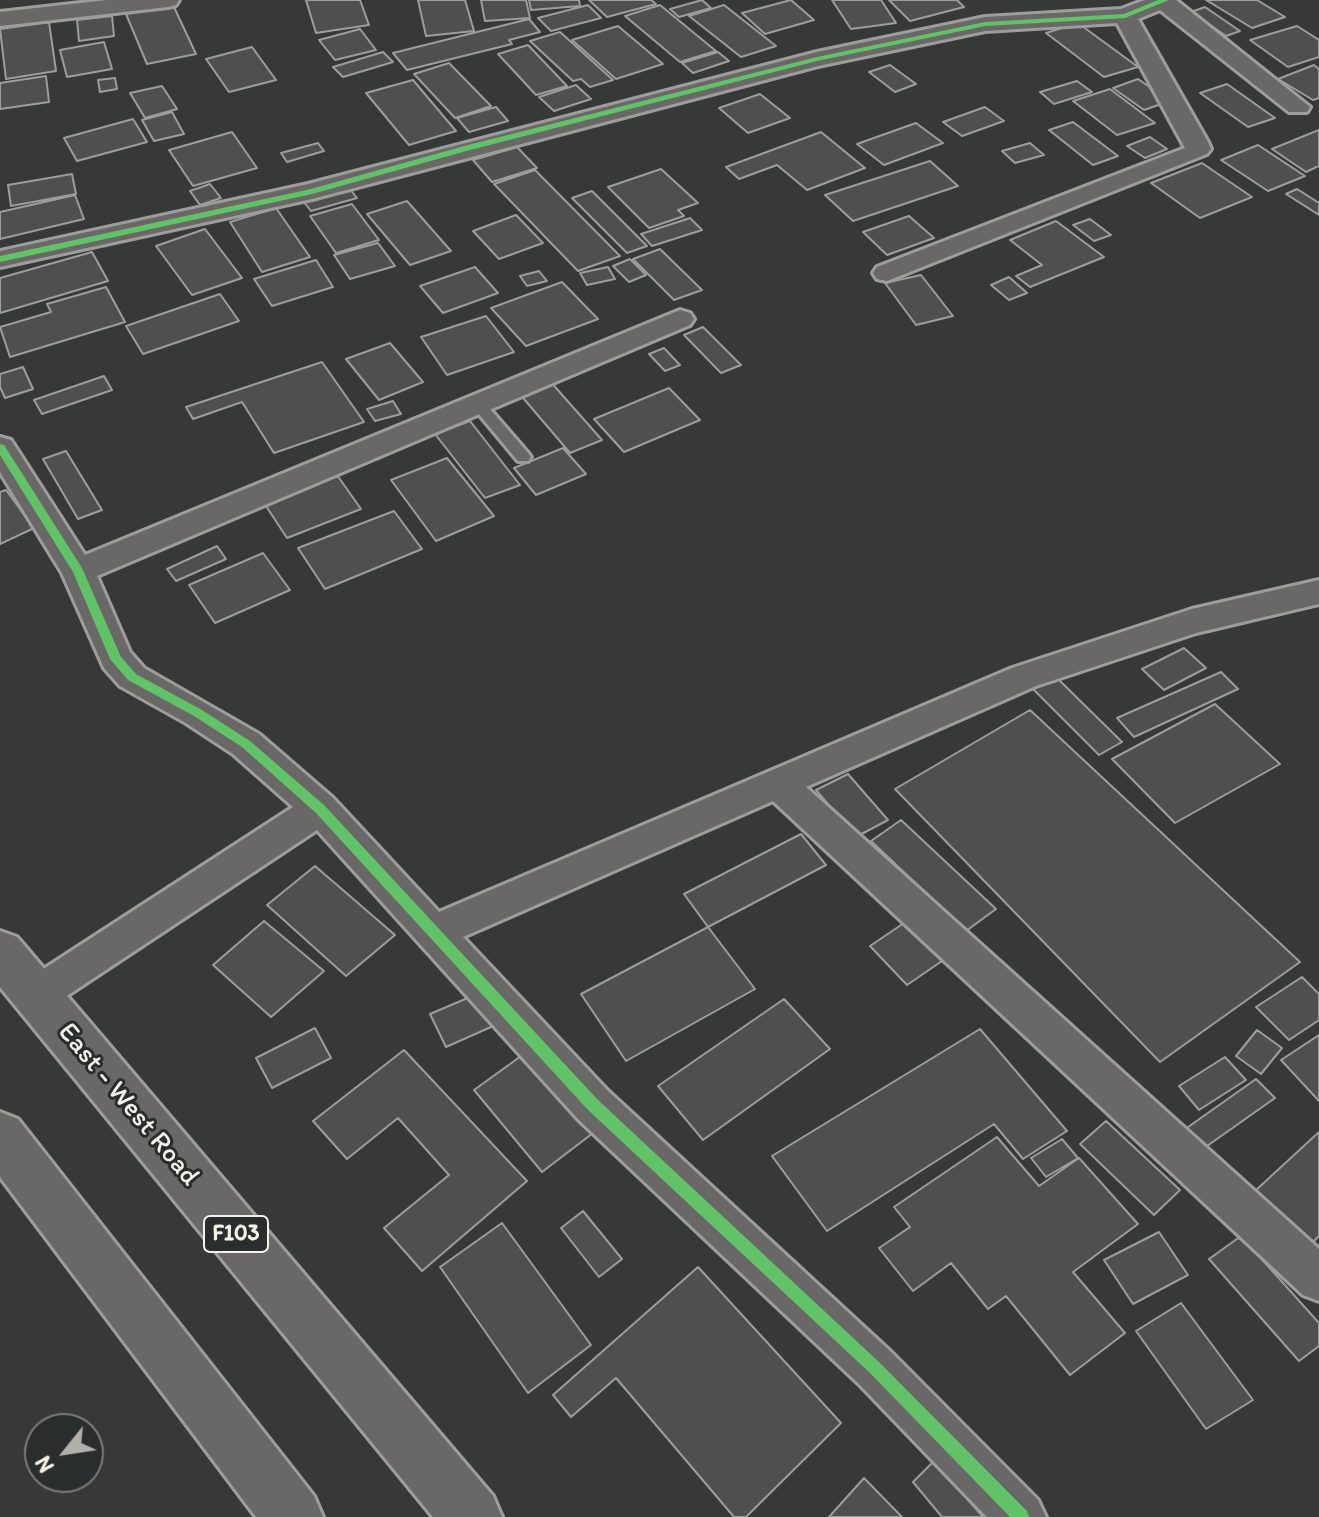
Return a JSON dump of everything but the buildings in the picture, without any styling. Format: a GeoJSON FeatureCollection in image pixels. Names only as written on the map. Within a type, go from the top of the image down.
{"type":"FeatureCollection","features":[{"type":"Feature","properties":{"kind":"main road","name":"East - West Road"},"geometry":{"type":"LineString","coordinates":[[0,952],[472,1517]]}},
{"type":"Feature","properties":{"kind":"main road"},"geometry":{"type":"LineString","coordinates":[[0,1136],[293,1517]]}},
{"type":"Feature","properties":{"kind":"street"},"geometry":{"type":"LineString","coordinates":[[0,19],[168,0]]}},
{"type":"Feature","properties":{"kind":"street"},"geometry":{"type":"LineString","coordinates":[[0,259],[312,191],[497,140],[915,37],[985,24],[1125,16],[1164,0],[1298,107]]}},
{"type":"Feature","properties":{"kind":"street"},"geometry":{"type":"LineString","coordinates":[[887,273],[1198,149],[1125,16]]}},
{"type":"Feature","properties":{"kind":"street"},"geometry":{"type":"LineString","coordinates":[[78,571],[680,319]]}},
{"type":"Feature","properties":{"kind":"street"},"geometry":{"type":"LineString","coordinates":[[0,447],[78,571],[116,659],[132,677],[198,713],[246,744],[320,809],[593,1105],[875,1368],[1021,1517]]}},
{"type":"Feature","properties":{"kind":"street"},"geometry":{"type":"LineString","coordinates":[[435,931],[776,782],[1077,657],[1192,621],[1319,592]]}},
{"type":"Feature","properties":{"kind":"street"},"geometry":{"type":"LineString","coordinates":[[776,782],[1319,1279]]}},
{"type":"Feature","properties":{"kind":"street"},"geometry":{"type":"LineString","coordinates":[[36,995],[320,809]]}},
{"type":"Feature","properties":{"kind":"lane"},"geometry":{"type":"LineString","coordinates":[[478,404],[523,457]]}},
{"type":"Feature","properties":{"kind":"cycle path"},"geometry":{"type":"LineString","coordinates":[[0,259],[312,191],[467,148],[817,59],[985,24],[1125,16],[1165,0]]}},
{"type":"Feature","properties":{"kind":"cycle path"},"geometry":{"type":"LineString","coordinates":[[0,447],[78,571],[116,659],[132,677],[198,713],[246,744],[320,809],[593,1105],[875,1368],[1021,1517]]}}]}
